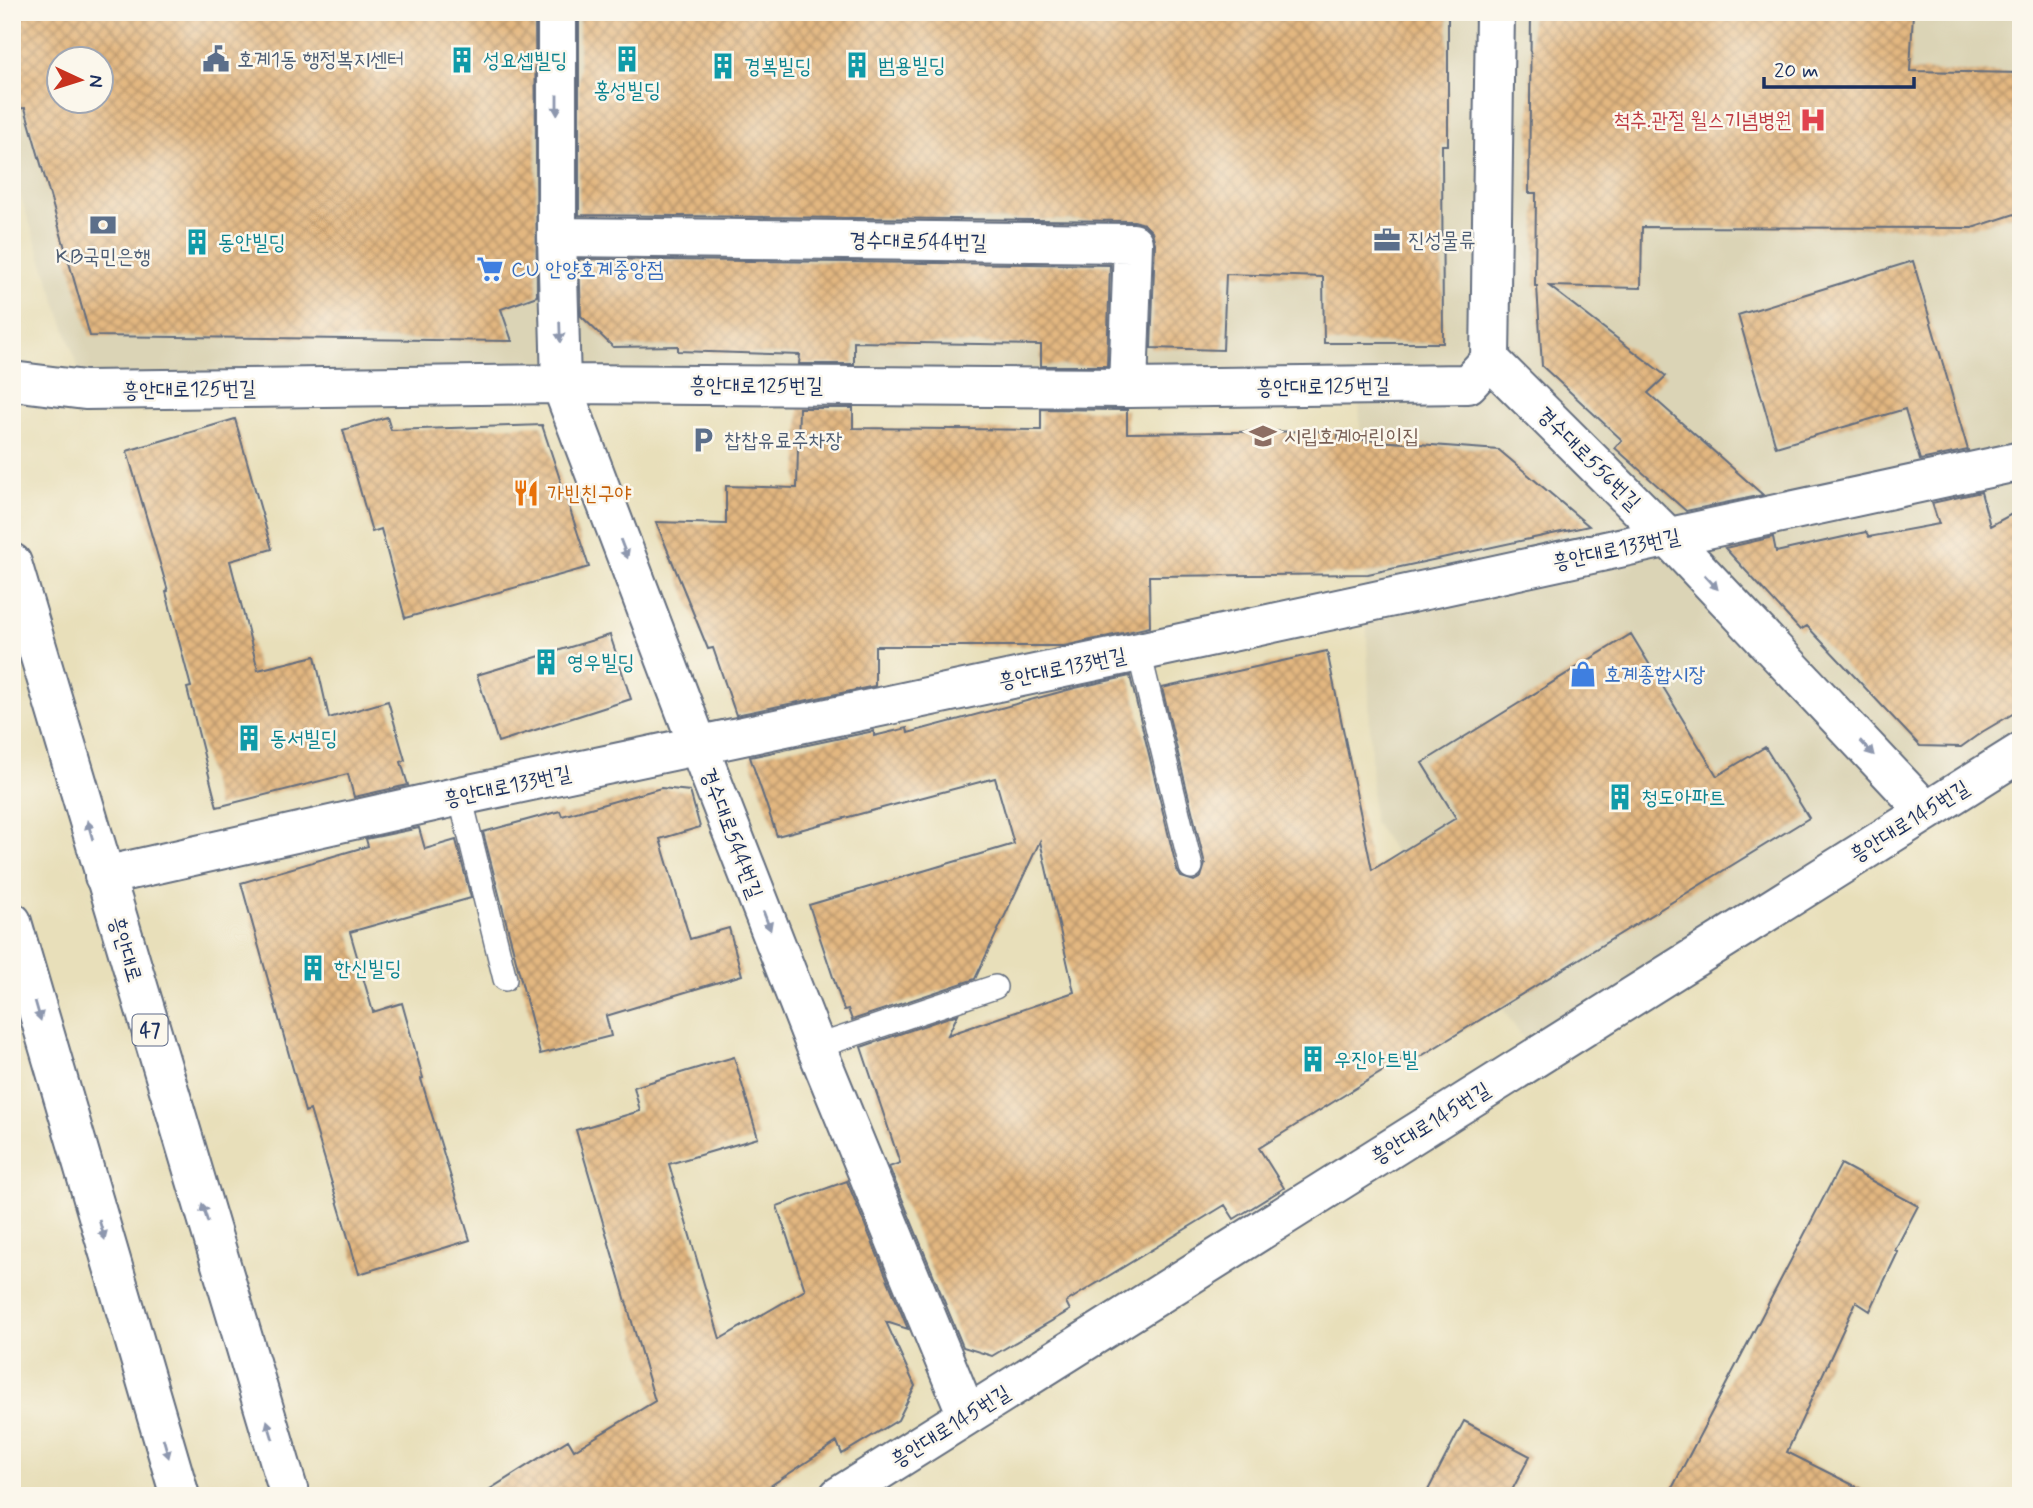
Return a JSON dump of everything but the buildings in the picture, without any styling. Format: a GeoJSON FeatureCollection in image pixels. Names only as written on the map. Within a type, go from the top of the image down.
{"type":"FeatureCollection","features":[{"type":"Feature","properties":{"kind":"street","name":"경수대로544번길"},"geometry":{"type":"LineString","coordinates":[[557,12],[557,237],[561,384],[816,1047],[967,1415]]}},
{"type":"Feature","properties":{"kind":"street"},"geometry":{"type":"LineString","coordinates":[[1490,360],[1495,12]]}},
{"type":"Feature","properties":{"kind":"street","name":"경수대로544번길"},"geometry":{"type":"LineString","coordinates":[[557,237],[1133,243],[1129,388]]}},
{"type":"Feature","properties":{"kind":"street","name":"흥안대로125번길"},"geometry":{"type":"LineString","coordinates":[[12,381],[85,390],[561,384],[1129,388],[1468,384],[1490,360]]}},
{"type":"Feature","properties":{"kind":"street","name":"경수대로556번길"},"geometry":{"type":"LineString","coordinates":[[1490,360],[1670,538],[1925,810]]}},
{"type":"Feature","properties":{"kind":"street","name":"흥안대로133번길"},"geometry":{"type":"LineString","coordinates":[[104,876],[460,796],[2021,461]]}},
{"type":"Feature","properties":{"kind":"street","name":"흥안대로"},"geometry":{"type":"LineString","coordinates":[[12,563],[290,1496]]}},
{"type":"Feature","properties":{"kind":"street","name":"흥안대로145번길"},"geometry":{"type":"LineString","coordinates":[[839,1496],[2021,752]]}},
{"type":"Feature","properties":{"kind":"street"},"geometry":{"type":"LineString","coordinates":[[12,922],[180,1496]]}},
{"type":"Feature","properties":{"kind":"lane"},"geometry":{"type":"LineString","coordinates":[[1139,652],[1191,867]]}},
{"type":"Feature","properties":{"kind":"lane"},"geometry":{"type":"LineString","coordinates":[[460,796],[505,979]]}},
{"type":"Feature","properties":{"kind":"lane"},"geometry":{"type":"LineString","coordinates":[[816,1047],[995,987]]}},
{"type":"Feature","properties":{"kind":"shaded area"},"geometry":{"type":"Polygon","coordinates":[[[12,12],[567,12],[565,229],[568,12],[2021,12],[2021,751],[1529,1047],[1373,821],[1359,394],[556,373],[82,379],[12,171],[12,12]]]}},
{"type":"Feature","properties":{"kind":"place","name":"호계1동 행정복지센터"},"geometry":{"type":"Point","coordinates":[216,59]}},
{"type":"Feature","properties":{"kind":"place","name":"홍성빌딩"},"geometry":{"type":"Point","coordinates":[627,59]}},
{"type":"Feature","properties":{"kind":"place","name":"성요셉빌딩"},"geometry":{"type":"Point","coordinates":[462,60]}},
{"type":"Feature","properties":{"kind":"place","name":"범용빌딩"},"geometry":{"type":"Point","coordinates":[857,65]}},
{"type":"Feature","properties":{"kind":"place","name":"경복빌딩"},"geometry":{"type":"Point","coordinates":[723,66]}},
{"type":"Feature","properties":{"kind":"place","name":"척추.관절 윌스기념병원"},"geometry":{"type":"Point","coordinates":[1813,120]}},
{"type":"Feature","properties":{"kind":"place","name":"KB국민은행"},"geometry":{"type":"Point","coordinates":[103,225]}},
{"type":"Feature","properties":{"kind":"place","name":"진성물류"},"geometry":{"type":"Point","coordinates":[1387,240]}},
{"type":"Feature","properties":{"kind":"place","name":"동안빌딩"},"geometry":{"type":"Point","coordinates":[197,242]}},
{"type":"Feature","properties":{"kind":"place","name":"CU 안양호계중앙점"},"geometry":{"type":"Point","coordinates":[490,269]}},
{"type":"Feature","properties":{"kind":"place","name":"시립호계어린이집"},"geometry":{"type":"Point","coordinates":[1263,436]}},
{"type":"Feature","properties":{"kind":"place","name":"찹찹유료주차장"},"geometry":{"type":"Point","coordinates":[703,440]}},
{"type":"Feature","properties":{"kind":"place","name":"가빈친구야"},"geometry":{"type":"Point","coordinates":[526,493]}},
{"type":"Feature","properties":{"kind":"place","name":"영우빌딩"},"geometry":{"type":"Point","coordinates":[546,662]}},
{"type":"Feature","properties":{"kind":"place","name":"호계종합시장"},"geometry":{"type":"Point","coordinates":[1583,674]}},
{"type":"Feature","properties":{"kind":"place","name":"동서빌딩"},"geometry":{"type":"Point","coordinates":[249,738]}},
{"type":"Feature","properties":{"kind":"place","name":"청도아파트"},"geometry":{"type":"Point","coordinates":[1620,797]}},
{"type":"Feature","properties":{"kind":"place","name":"한신빌딩"},"geometry":{"type":"Point","coordinates":[313,968]}},
{"type":"Feature","properties":{"kind":"place","name":"우진아트빌"},"geometry":{"type":"Point","coordinates":[1313,1059]}}]}
